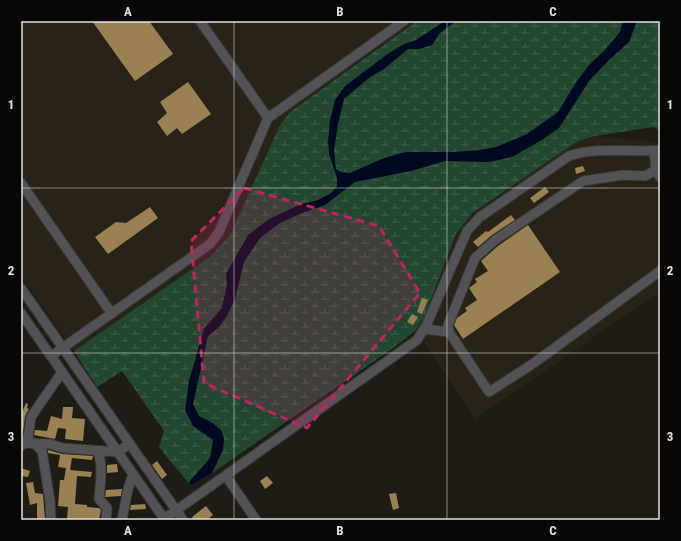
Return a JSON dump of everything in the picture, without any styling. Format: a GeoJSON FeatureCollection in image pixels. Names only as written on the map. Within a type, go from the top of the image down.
{"type":"FeatureCollection","features":[{"type":"Feature","properties":{"kind":"street"},"geometry":{"type":"LineString","coordinates":[[200,21],[268,118]]}},
{"type":"Feature","properties":{"kind":"street"},"geometry":{"type":"LineString","coordinates":[[51,356],[210,244],[220,232],[268,118],[404,21]]}},
{"type":"Feature","properties":{"kind":"street"},"geometry":{"type":"LineString","coordinates":[[21,313],[165,519],[417,340],[424,329],[467,231],[480,217],[569,156],[581,152],[595,151],[657,151],[658,174],[645,176],[623,175],[584,181],[495,240],[475,258],[448,325],[449,332],[489,392],[534,363],[660,271]]}},
{"type":"Feature","properties":{"kind":"street"},"geometry":{"type":"LineString","coordinates":[[21,183],[112,314]]}},
{"type":"Feature","properties":{"kind":"street"},"geometry":{"type":"LineString","coordinates":[[21,288],[182,520]]}},
{"type":"Feature","properties":{"kind":"street"},"geometry":{"type":"LineString","coordinates":[[424,329],[449,332]]}},
{"type":"Feature","properties":{"kind":"street"},"geometry":{"type":"LineString","coordinates":[[22,445],[28,438],[31,417],[62,372]]}},
{"type":"Feature","properties":{"kind":"street"},"geometry":{"type":"LineString","coordinates":[[22,445],[34,443],[50,444],[63,448],[118,452],[129,444]]}},
{"type":"Feature","properties":{"kind":"street"},"geometry":{"type":"LineString","coordinates":[[34,443],[42,451],[50,501],[51,520]]}},
{"type":"Feature","properties":{"kind":"street"},"geometry":{"type":"LineString","coordinates":[[97,451],[100,456],[101,468],[99,499],[107,508],[106,520]]}},
{"type":"Feature","properties":{"kind":"street"},"geometry":{"type":"LineString","coordinates":[[122,520],[128,489],[133,474]]}},
{"type":"Feature","properties":{"kind":"street"},"geometry":{"type":"LineString","coordinates":[[226,476],[256,520]]}},
{"type":"Feature","properties":{"kind":"highlighted area"},"geometry":{"type":"Polygon","coordinates":[[[244,188],[379,226],[420,293],[307,428],[204,383],[191,241],[244,188]]]}},
{"type":"Feature","properties":{"kind":"shaded area"},"geometry":{"type":"Polygon","coordinates":[[[21,21],[417,21],[290,112],[280,125],[230,235],[211,256],[74,351],[21,276],[21,21]]]}},
{"type":"Feature","properties":{"kind":"shaded area"},"geometry":{"type":"Polygon","coordinates":[[[595,136],[656,142],[660,149],[660,292],[475,419],[416,330],[425,315],[455,236],[471,214],[578,141],[595,136]]]}},
{"type":"Feature","properties":{"kind":"green space"},"geometry":{"type":"Polygon","coordinates":[[[417,21],[660,21],[660,130],[653,127],[595,136],[578,141],[471,214],[455,236],[425,315],[416,330],[393,348],[212,473],[191,485],[159,447],[164,431],[122,371],[97,387],[74,351],[211,256],[230,235],[280,125],[290,112],[417,21]]]}},
{"type":"Feature","properties":{"kind":"water"},"geometry":{"type":"Polygon","coordinates":[[[445,21],[458,21],[440,33],[432,45],[419,49],[408,49],[384,69],[370,77],[344,99],[334,150],[336,169],[341,172],[350,173],[384,158],[406,152],[453,152],[480,150],[496,147],[527,134],[558,112],[577,81],[590,64],[604,51],[620,32],[623,21],[637,21],[629,42],[589,81],[559,128],[540,141],[512,157],[489,162],[445,161],[411,171],[355,182],[325,205],[280,223],[260,238],[244,262],[235,299],[227,316],[218,328],[208,336],[193,404],[199,416],[211,422],[221,430],[224,439],[223,450],[212,473],[191,485],[189,482],[210,458],[213,440],[193,426],[185,410],[189,381],[204,329],[222,308],[227,284],[226,274],[248,235],[269,219],[299,205],[318,200],[331,193],[337,186],[337,178],[329,154],[328,142],[330,120],[335,100],[345,86],[389,53],[404,44],[416,40],[445,21]]]}},
{"type":"Feature","properties":{"kind":"building"},"geometry":{"type":"Polygon","coordinates":[[[92,21],[149,21],[173,54],[135,81],[92,21]]]}},
{"type":"Feature","properties":{"kind":"building"},"geometry":{"type":"Polygon","coordinates":[[[188,82],[211,114],[182,134],[177,128],[167,136],[157,122],[167,113],[160,102],[188,82]]]}},
{"type":"Feature","properties":{"kind":"building"},"geometry":{"type":"Polygon","coordinates":[[[583,166],[585,171],[576,174],[575,168],[583,166]]]}},
{"type":"Feature","properties":{"kind":"building"},"geometry":{"type":"Polygon","coordinates":[[[545,187],[549,192],[534,203],[530,198],[545,187]]]}},
{"type":"Feature","properties":{"kind":"building"},"geometry":{"type":"Polygon","coordinates":[[[150,207],[158,218],[108,254],[95,237],[116,222],[126,223],[150,207]]]}},
{"type":"Feature","properties":{"kind":"building"},"geometry":{"type":"Polygon","coordinates":[[[511,215],[515,220],[492,235],[478,247],[473,242],[486,231],[488,232],[511,215]]]}},
{"type":"Feature","properties":{"kind":"building"},"geometry":{"type":"Polygon","coordinates":[[[528,225],[560,272],[463,339],[454,325],[457,318],[467,311],[465,308],[477,300],[469,288],[477,282],[475,279],[488,271],[481,261],[498,246],[528,225]]]}},
{"type":"Feature","properties":{"kind":"building"},"geometry":{"type":"Polygon","coordinates":[[[422,298],[428,300],[422,314],[417,312],[422,298]]]}},
{"type":"Feature","properties":{"kind":"building"},"geometry":{"type":"Polygon","coordinates":[[[412,314],[418,317],[413,325],[407,322],[412,314]]]}},
{"type":"Feature","properties":{"kind":"building"},"geometry":{"type":"Polygon","coordinates":[[[26,403],[28,404],[27,408],[29,409],[25,416],[23,433],[21,433],[21,415],[26,403]]]}},
{"type":"Feature","properties":{"kind":"building"},"geometry":{"type":"Polygon","coordinates":[[[63,407],[73,407],[72,418],[85,419],[83,441],[65,439],[66,429],[58,428],[55,439],[34,435],[35,430],[47,431],[51,416],[62,419],[63,407]]]}},
{"type":"Feature","properties":{"kind":"building"},"geometry":{"type":"Polygon","coordinates":[[[48,450],[62,454],[93,456],[92,460],[72,458],[70,470],[92,472],[91,477],[77,476],[75,504],[99,508],[101,510],[99,520],[67,520],[68,507],[58,506],[60,480],[64,480],[66,468],[58,467],[60,455],[48,453],[48,450]]]}},
{"type":"Feature","properties":{"kind":"building"},"geometry":{"type":"Polygon","coordinates":[[[157,461],[167,475],[162,479],[152,465],[157,461]]]}},
{"type":"Feature","properties":{"kind":"building"},"geometry":{"type":"Polygon","coordinates":[[[117,464],[118,472],[107,473],[107,465],[117,464]]]}},
{"type":"Feature","properties":{"kind":"building"},"geometry":{"type":"Polygon","coordinates":[[[21,468],[30,471],[28,477],[21,476],[21,468]]]}},
{"type":"Feature","properties":{"kind":"building"},"geometry":{"type":"Polygon","coordinates":[[[267,476],[273,483],[265,489],[260,481],[267,476]]]}},
{"type":"Feature","properties":{"kind":"building"},"geometry":{"type":"Polygon","coordinates":[[[33,482],[35,493],[43,494],[45,519],[37,519],[37,503],[30,505],[26,483],[33,482]]]}},
{"type":"Feature","properties":{"kind":"building"},"geometry":{"type":"Polygon","coordinates":[[[122,489],[121,496],[105,497],[106,490],[122,489]]]}},
{"type":"Feature","properties":{"kind":"building"},"geometry":{"type":"Polygon","coordinates":[[[396,493],[399,508],[393,510],[389,494],[396,493]]]}},
{"type":"Feature","properties":{"kind":"building"},"geometry":{"type":"Polygon","coordinates":[[[145,504],[146,509],[130,510],[131,505],[145,504]]]}},
{"type":"Feature","properties":{"kind":"building"},"geometry":{"type":"Polygon","coordinates":[[[206,506],[213,515],[207,520],[194,520],[192,517],[206,506]]]}}]}
